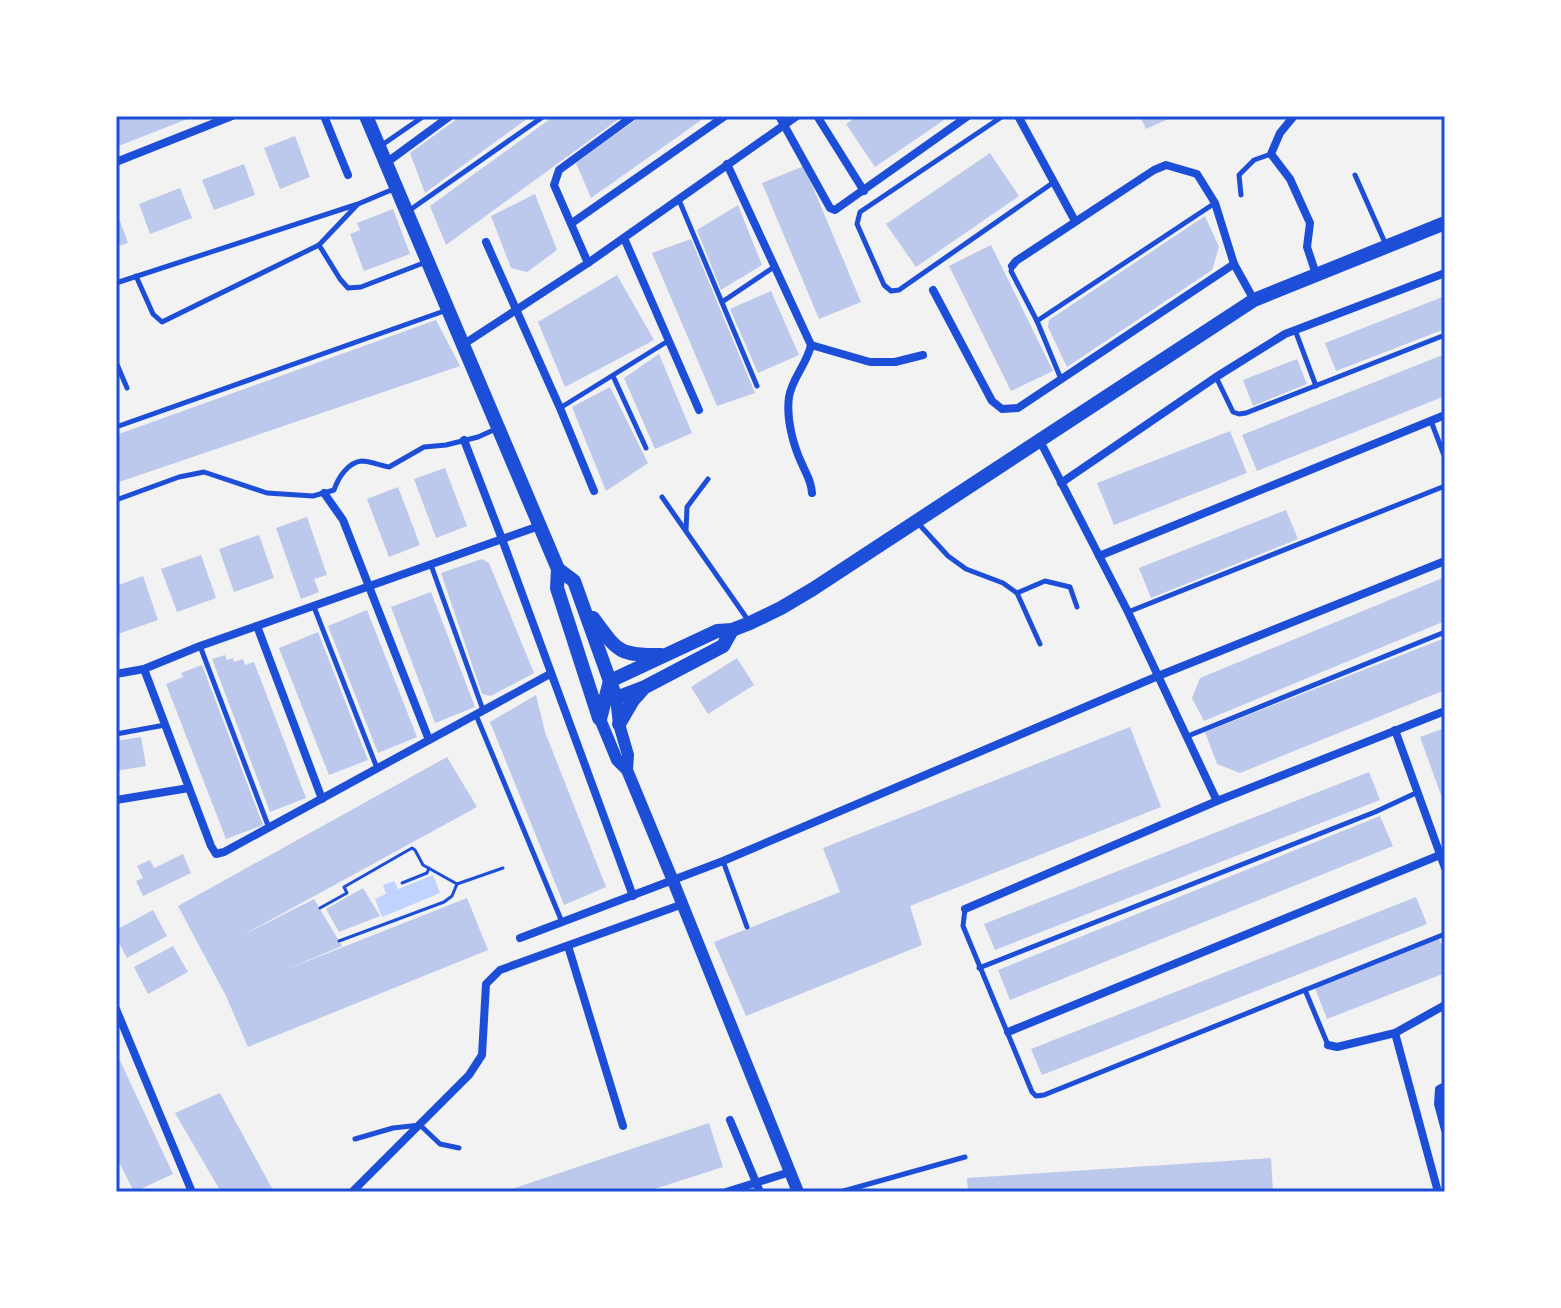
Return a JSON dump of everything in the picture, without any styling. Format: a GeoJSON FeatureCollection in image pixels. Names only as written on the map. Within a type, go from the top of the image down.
{"type":"FeatureCollection","features":[{"type":"Feature","properties":{"kind":"main road"},"geometry":{"type":"LineString","coordinates":[[366,116],[558,569],[557,588],[600,719]]}},
{"type":"Feature","properties":{"kind":"main road"},"geometry":{"type":"LineString","coordinates":[[600,719],[611,691],[669,655],[717,631],[732,630],[781,608],[1254,300],[1445,223]]}},
{"type":"Feature","properties":{"kind":"main road"},"geometry":{"type":"LineString","coordinates":[[558,569],[574,581],[611,691]]}},
{"type":"Feature","properties":{"kind":"main road"},"geometry":{"type":"LineString","coordinates":[[584,605],[612,644],[622,651],[634,655],[669,655]]}},
{"type":"Feature","properties":{"kind":"main road"},"geometry":{"type":"LineString","coordinates":[[619,724],[645,687],[723,646],[732,630]]}},
{"type":"Feature","properties":{"kind":"main road"},"geometry":{"type":"LineString","coordinates":[[579,654],[596,681],[611,691],[645,687]]}},
{"type":"Feature","properties":{"kind":"street"},"geometry":{"type":"LineString","coordinates":[[116,162],[232,116]]}},
{"type":"Feature","properties":{"kind":"street"},"geometry":{"type":"LineString","coordinates":[[324,116],[348,175]]}},
{"type":"Feature","properties":{"kind":"street"},"geometry":{"type":"LineString","coordinates":[[427,116],[436,126]]}},
{"type":"Feature","properties":{"kind":"street"},"geometry":{"type":"LineString","coordinates":[[386,163],[450,116]]}},
{"type":"Feature","properties":{"kind":"street"},"geometry":{"type":"LineString","coordinates":[[588,263],[554,185],[559,170],[633,116]]}},
{"type":"Feature","properties":{"kind":"street"},"geometry":{"type":"LineString","coordinates":[[572,223],[725,116]]}},
{"type":"Feature","properties":{"kind":"street"},"geometry":{"type":"LineString","coordinates":[[464,344],[679,200],[782,120],[797,116]]}},
{"type":"Feature","properties":{"kind":"street"},"geometry":{"type":"LineString","coordinates":[[817,116],[864,191]]}},
{"type":"Feature","properties":{"kind":"street"},"geometry":{"type":"LineString","coordinates":[[782,120],[830,208],[835,210],[968,116]]}},
{"type":"Feature","properties":{"kind":"street"},"geometry":{"type":"LineString","coordinates":[[1018,116],[1075,221]]}},
{"type":"Feature","properties":{"kind":"street"},"geometry":{"type":"LineString","coordinates":[[1294,116],[1280,133],[1271,154],[1290,179],[1310,223],[1307,247],[1316,274]]}},
{"type":"Feature","properties":{"kind":"street"},"geometry":{"type":"LineString","coordinates":[[727,164],[811,345],[809,356],[789,397],[792,435],[811,482],[812,493]]}},
{"type":"Feature","properties":{"kind":"street"},"geometry":{"type":"LineString","coordinates":[[1012,266],[1075,221],[1166,165],[1197,174],[1215,203],[1234,264],[1254,300]]}},
{"type":"Feature","properties":{"kind":"street"},"geometry":{"type":"LineString","coordinates":[[624,238],[699,410]]}},
{"type":"Feature","properties":{"kind":"street"},"geometry":{"type":"LineString","coordinates":[[486,242],[594,491]]}},
{"type":"Feature","properties":{"kind":"street"},"geometry":{"type":"LineString","coordinates":[[933,290],[992,401],[1002,409],[1018,408],[1234,264]]}},
{"type":"Feature","properties":{"kind":"street"},"geometry":{"type":"LineString","coordinates":[[1061,483],[1216,377],[1285,334],[1445,273]]}},
{"type":"Feature","properties":{"kind":"street"},"geometry":{"type":"LineString","coordinates":[[811,345],[870,362],[895,362],[923,355]]}},
{"type":"Feature","properties":{"kind":"street"},"geometry":{"type":"LineString","coordinates":[[1099,556],[1445,415]]}},
{"type":"Feature","properties":{"kind":"street"},"geometry":{"type":"LineString","coordinates":[[464,440],[633,896]]}},
{"type":"Feature","properties":{"kind":"street"},"geometry":{"type":"LineString","coordinates":[[1040,441],[1128,612],[1217,801]]}},
{"type":"Feature","properties":{"kind":"street"},"geometry":{"type":"LineString","coordinates":[[324,493],[343,520],[429,740]]}},
{"type":"Feature","properties":{"kind":"street"},"geometry":{"type":"LineString","coordinates":[[116,674],[144,669],[200,646],[539,526]]}},
{"type":"Feature","properties":{"kind":"street"},"geometry":{"type":"LineString","coordinates":[[520,938],[723,861],[1158,676],[1445,561]]}},
{"type":"Feature","properties":{"kind":"street"},"geometry":{"type":"LineString","coordinates":[[257,626],[322,799]]}},
{"type":"Feature","properties":{"kind":"street"},"geometry":{"type":"LineString","coordinates":[[144,669],[216,854],[550,674]]}},
{"type":"Feature","properties":{"kind":"street"},"geometry":{"type":"LineString","coordinates":[[611,691],[628,755],[627,770]]}},
{"type":"Feature","properties":{"kind":"street"},"geometry":{"type":"LineString","coordinates":[[965,909],[1217,801],[1445,711]]}},
{"type":"Feature","properties":{"kind":"street"},"geometry":{"type":"LineString","coordinates":[[600,719],[617,760],[627,770],[798,1192]]}},
{"type":"Feature","properties":{"kind":"street"},"geometry":{"type":"LineString","coordinates":[[1395,730],[1445,868]]}},
{"type":"Feature","properties":{"kind":"street"},"geometry":{"type":"LineString","coordinates":[[116,800],[189,788]]}},
{"type":"Feature","properties":{"kind":"street"},"geometry":{"type":"LineString","coordinates":[[1008,1032],[1440,855]]}},
{"type":"Feature","properties":{"kind":"street"},"geometry":{"type":"LineString","coordinates":[[352,1192],[469,1075],[482,1055],[486,984],[500,970],[683,904]]}},
{"type":"Feature","properties":{"kind":"street"},"geometry":{"type":"LineString","coordinates":[[568,946],[623,1126]]}},
{"type":"Feature","properties":{"kind":"street"},"geometry":{"type":"LineString","coordinates":[[1328,1045],[1337,1047],[1395,1033],[1445,1005]]}},
{"type":"Feature","properties":{"kind":"street"},"geometry":{"type":"LineString","coordinates":[[116,1009],[192,1192]]}},
{"type":"Feature","properties":{"kind":"street"},"geometry":{"type":"LineString","coordinates":[[1395,1033],[1438,1192]]}},
{"type":"Feature","properties":{"kind":"street"},"geometry":{"type":"LineString","coordinates":[[1442,1088],[1438,1104],[1445,1130]]}},
{"type":"Feature","properties":{"kind":"street"},"geometry":{"type":"LineString","coordinates":[[730,1120],[758,1187]]}},
{"type":"Feature","properties":{"kind":"street"},"geometry":{"type":"LineString","coordinates":[[726,1192],[758,1187],[790,1172]]}},
{"type":"Feature","properties":{"kind":"lane"},"geometry":{"type":"LineString","coordinates":[[379,147],[427,116]]}},
{"type":"Feature","properties":{"kind":"lane"},"geometry":{"type":"LineString","coordinates":[[407,212],[544,116]]}},
{"type":"Feature","properties":{"kind":"lane"},"geometry":{"type":"LineString","coordinates":[[1003,116],[860,212],[857,224],[884,285],[891,291],[899,290],[1054,182]]}},
{"type":"Feature","properties":{"kind":"lane"},"geometry":{"type":"LineString","coordinates":[[1241,195],[1239,175],[1254,160],[1271,154]]}},
{"type":"Feature","properties":{"kind":"lane"},"geometry":{"type":"LineString","coordinates":[[1355,175],[1386,246]]}},
{"type":"Feature","properties":{"kind":"lane"},"geometry":{"type":"LineString","coordinates":[[116,283],[358,204],[396,187]]}},
{"type":"Feature","properties":{"kind":"lane"},"geometry":{"type":"LineString","coordinates":[[679,200],[757,386]]}},
{"type":"Feature","properties":{"kind":"lane"},"geometry":{"type":"LineString","coordinates":[[1037,321],[1215,203]]}},
{"type":"Feature","properties":{"kind":"lane"},"geometry":{"type":"LineString","coordinates":[[136,276],[153,314],[162,322],[319,245],[358,204]]}},
{"type":"Feature","properties":{"kind":"lane"},"geometry":{"type":"LineString","coordinates":[[319,245],[348,288],[361,287],[426,261]]}},
{"type":"Feature","properties":{"kind":"lane"},"geometry":{"type":"LineString","coordinates":[[722,302],[775,266]]}},
{"type":"Feature","properties":{"kind":"lane"},"geometry":{"type":"LineString","coordinates":[[1012,266],[1011,271],[1037,321],[1061,379]]}},
{"type":"Feature","properties":{"kind":"lane"},"geometry":{"type":"LineString","coordinates":[[116,427],[448,310]]}},
{"type":"Feature","properties":{"kind":"lane"},"geometry":{"type":"LineString","coordinates":[[1295,330],[1316,386]]}},
{"type":"Feature","properties":{"kind":"lane"},"geometry":{"type":"LineString","coordinates":[[1216,377],[1233,412],[1246,413],[1445,335]]}},
{"type":"Feature","properties":{"kind":"lane"},"geometry":{"type":"LineString","coordinates":[[560,408],[669,341]]}},
{"type":"Feature","properties":{"kind":"lane"},"geometry":{"type":"LineString","coordinates":[[116,362],[127,388]]}},
{"type":"Feature","properties":{"kind":"lane"},"geometry":{"type":"LineString","coordinates":[[613,376],[646,448]]}},
{"type":"Feature","properties":{"kind":"lane"},"geometry":{"type":"LineString","coordinates":[[1431,421],[1445,458]]}},
{"type":"Feature","properties":{"kind":"lane"},"geometry":{"type":"LineString","coordinates":[[116,500],[179,477],[204,472],[267,493],[313,496],[334,490],[338,479],[352,465],[362,461],[389,467],[424,447],[478,437],[499,427]]}},
{"type":"Feature","properties":{"kind":"lane"},"geometry":{"type":"LineString","coordinates":[[686,532],[687,507],[708,479]]}},
{"type":"Feature","properties":{"kind":"lane"},"geometry":{"type":"LineString","coordinates":[[1128,612],[1445,486]]}},
{"type":"Feature","properties":{"kind":"lane"},"geometry":{"type":"LineString","coordinates":[[662,497],[750,623]]}},
{"type":"Feature","properties":{"kind":"lane"},"geometry":{"type":"LineString","coordinates":[[916,522],[948,556],[966,569],[994,579],[1017,593],[1040,644]]}},
{"type":"Feature","properties":{"kind":"lane"},"geometry":{"type":"LineString","coordinates":[[431,565],[479,712],[562,922]]}},
{"type":"Feature","properties":{"kind":"lane"},"geometry":{"type":"LineString","coordinates":[[1017,593],[1045,581],[1070,587],[1077,607]]}},
{"type":"Feature","properties":{"kind":"lane"},"geometry":{"type":"LineString","coordinates":[[313,606],[377,768]]}},
{"type":"Feature","properties":{"kind":"lane"},"geometry":{"type":"LineString","coordinates":[[1188,736],[1445,632]]}},
{"type":"Feature","properties":{"kind":"lane"},"geometry":{"type":"LineString","coordinates":[[200,646],[269,828]]}},
{"type":"Feature","properties":{"kind":"lane"},"geometry":{"type":"LineString","coordinates":[[116,734],[165,725]]}},
{"type":"Feature","properties":{"kind":"lane"},"geometry":{"type":"LineString","coordinates":[[979,968],[1375,812],[1418,792]]}},
{"type":"Feature","properties":{"kind":"lane"},"geometry":{"type":"LineString","coordinates":[[723,861],[747,927]]}},
{"type":"Feature","properties":{"kind":"lane"},"geometry":{"type":"LineString","coordinates":[[965,909],[963,926],[1036,1096],[1445,934]]}},
{"type":"Feature","properties":{"kind":"lane"},"geometry":{"type":"LineString","coordinates":[[1305,990],[1328,1045]]}},
{"type":"Feature","properties":{"kind":"lane"},"geometry":{"type":"LineString","coordinates":[[355,1139],[393,1128],[420,1125],[440,1144],[459,1148]]}},
{"type":"Feature","properties":{"kind":"lane"},"geometry":{"type":"LineString","coordinates":[[840,1192],[965,1157]]}},
{"type":"Feature","properties":{"kind":"path"},"geometry":{"type":"LineString","coordinates":[[320,908],[347,893],[344,887],[412,848],[423,865],[457,884]]}},
{"type":"Feature","properties":{"kind":"path"},"geometry":{"type":"LineString","coordinates":[[402,883],[427,873],[429,868]]}},
{"type":"Feature","properties":{"kind":"path"},"geometry":{"type":"LineString","coordinates":[[339,941],[444,902],[452,896],[457,884],[503,868]]}},
{"type":"Feature","properties":{"kind":"water"},"geometry":{"type":"Polygon","coordinates":[[[433,875],[440,893],[382,917],[375,899],[386,894],[383,885],[394,881],[398,889],[433,875]]]}},
{"type":"Feature","properties":{"kind":"building"},"geometry":{"type":"Polygon","coordinates":[[[116,116],[195,116],[116,147],[116,116]]]}},
{"type":"Feature","properties":{"kind":"building"},"geometry":{"type":"Polygon","coordinates":[[[461,116],[531,116],[425,193],[410,153],[461,116]]]}},
{"type":"Feature","properties":{"kind":"building"},"geometry":{"type":"Polygon","coordinates":[[[554,116],[623,116],[446,245],[430,206],[554,116]]]}},
{"type":"Feature","properties":{"kind":"building"},"geometry":{"type":"Polygon","coordinates":[[[641,116],[707,116],[591,198],[576,163],[641,116]]]}},
{"type":"Feature","properties":{"kind":"building"},"geometry":{"type":"Polygon","coordinates":[[[858,116],[950,116],[875,167],[846,124],[858,116]]]}},
{"type":"Feature","properties":{"kind":"building"},"geometry":{"type":"Polygon","coordinates":[[[1140,116],[1175,116],[1146,129],[1140,116]]]}},
{"type":"Feature","properties":{"kind":"building"},"geometry":{"type":"Polygon","coordinates":[[[295,136],[310,177],[280,189],[264,148],[295,136]]]}},
{"type":"Feature","properties":{"kind":"building"},"geometry":{"type":"Polygon","coordinates":[[[990,153],[1019,196],[916,267],[886,224],[990,153]]]}},
{"type":"Feature","properties":{"kind":"building"},"geometry":{"type":"Polygon","coordinates":[[[244,164],[255,195],[214,210],[202,180],[244,164]]]}},
{"type":"Feature","properties":{"kind":"building"},"geometry":{"type":"Polygon","coordinates":[[[804,166],[861,302],[819,319],[762,183],[804,166]]]}},
{"type":"Feature","properties":{"kind":"building"},"geometry":{"type":"Polygon","coordinates":[[[180,188],[192,218],[150,234],[139,204],[180,188]]]}},
{"type":"Feature","properties":{"kind":"building"},"geometry":{"type":"Polygon","coordinates":[[[535,194],[557,250],[527,272],[511,268],[491,216],[535,194]]]}},
{"type":"Feature","properties":{"kind":"building"},"geometry":{"type":"Polygon","coordinates":[[[738,205],[762,265],[721,290],[697,230],[738,205]]]}},
{"type":"Feature","properties":{"kind":"building"},"geometry":{"type":"Polygon","coordinates":[[[393,209],[410,254],[364,271],[350,234],[360,230],[357,223],[393,209]]]}},
{"type":"Feature","properties":{"kind":"building"},"geometry":{"type":"Polygon","coordinates":[[[116,210],[128,243],[116,247],[116,210]]]}},
{"type":"Feature","properties":{"kind":"building"},"geometry":{"type":"Polygon","coordinates":[[[1205,216],[1219,247],[1212,270],[1067,367],[1048,327],[1049,320],[1205,216]]]}},
{"type":"Feature","properties":{"kind":"building"},"geometry":{"type":"Polygon","coordinates":[[[691,239],[755,393],[717,406],[652,253],[691,239]]]}},
{"type":"Feature","properties":{"kind":"building"},"geometry":{"type":"Polygon","coordinates":[[[991,245],[1053,371],[1011,391],[949,266],[991,245]]]}},
{"type":"Feature","properties":{"kind":"building"},"geometry":{"type":"Polygon","coordinates":[[[617,275],[654,340],[565,387],[538,322],[617,275]]]}},
{"type":"Feature","properties":{"kind":"building"},"geometry":{"type":"Polygon","coordinates":[[[771,291],[799,355],[758,373],[730,309],[771,291]]]}},
{"type":"Feature","properties":{"kind":"building"},"geometry":{"type":"Polygon","coordinates":[[[1445,296],[1445,329],[1336,371],[1325,343],[1445,296]]]}},
{"type":"Feature","properties":{"kind":"building"},"geometry":{"type":"Polygon","coordinates":[[[436,320],[460,366],[116,483],[116,435],[436,320]]]}},
{"type":"Feature","properties":{"kind":"building"},"geometry":{"type":"Polygon","coordinates":[[[659,354],[692,433],[655,449],[624,378],[659,354]]]}},
{"type":"Feature","properties":{"kind":"building"},"geometry":{"type":"Polygon","coordinates":[[[1445,354],[1445,396],[1257,471],[1242,435],[1445,354]]]}},
{"type":"Feature","properties":{"kind":"building"},"geometry":{"type":"Polygon","coordinates":[[[1297,359],[1307,384],[1253,406],[1243,380],[1297,359]]]}},
{"type":"Feature","properties":{"kind":"building"},"geometry":{"type":"Polygon","coordinates":[[[610,387],[648,463],[606,491],[572,407],[610,387]]]}},
{"type":"Feature","properties":{"kind":"building"},"geometry":{"type":"Polygon","coordinates":[[[1230,431],[1247,473],[1114,525],[1097,483],[1230,431]]]}},
{"type":"Feature","properties":{"kind":"building"},"geometry":{"type":"Polygon","coordinates":[[[445,468],[467,526],[436,538],[414,479],[445,468]]]}},
{"type":"Feature","properties":{"kind":"building"},"geometry":{"type":"Polygon","coordinates":[[[398,487],[420,545],[389,557],[367,499],[398,487]]]}},
{"type":"Feature","properties":{"kind":"building"},"geometry":{"type":"Polygon","coordinates":[[[1286,510],[1298,539],[1151,598],[1139,568],[1286,510]]]}},
{"type":"Feature","properties":{"kind":"building"},"geometry":{"type":"Polygon","coordinates":[[[307,517],[327,575],[314,579],[319,592],[301,599],[276,528],[307,517]]]}},
{"type":"Feature","properties":{"kind":"building"},"geometry":{"type":"Polygon","coordinates":[[[259,535],[274,578],[234,592],[219,549],[259,535]]]}},
{"type":"Feature","properties":{"kind":"building"},"geometry":{"type":"Polygon","coordinates":[[[201,555],[216,598],[177,612],[161,569],[201,555]]]}},
{"type":"Feature","properties":{"kind":"building"},"geometry":{"type":"Polygon","coordinates":[[[482,559],[489,563],[534,673],[491,696],[482,694],[441,573],[482,559]]]}},
{"type":"Feature","properties":{"kind":"building"},"geometry":{"type":"Polygon","coordinates":[[[143,576],[158,620],[118,634],[116,586],[143,576]]]}},
{"type":"Feature","properties":{"kind":"building"},"geometry":{"type":"Polygon","coordinates":[[[1445,577],[1445,621],[1204,721],[1192,698],[1200,678],[1445,577]]]}},
{"type":"Feature","properties":{"kind":"building"},"geometry":{"type":"Polygon","coordinates":[[[431,592],[475,707],[435,723],[391,607],[431,592]]]}},
{"type":"Feature","properties":{"kind":"building"},"geometry":{"type":"Polygon","coordinates":[[[367,610],[417,737],[378,753],[328,626],[367,610]]]}},
{"type":"Feature","properties":{"kind":"building"},"geometry":{"type":"Polygon","coordinates":[[[318,632],[368,760],[329,775],[279,648],[318,632]]]}},
{"type":"Feature","properties":{"kind":"building"},"geometry":{"type":"Polygon","coordinates":[[[1445,638],[1445,690],[1240,773],[1217,764],[1205,732],[1445,638]]]}},
{"type":"Feature","properties":{"kind":"building"},"geometry":{"type":"Polygon","coordinates":[[[225,655],[227,660],[233,658],[234,662],[243,659],[245,665],[254,662],[306,798],[270,812],[212,659],[225,655]]]}},
{"type":"Feature","properties":{"kind":"building"},"geometry":{"type":"Polygon","coordinates":[[[737,658],[754,685],[708,714],[691,687],[737,658]]]}},
{"type":"Feature","properties":{"kind":"building"},"geometry":{"type":"Polygon","coordinates":[[[202,665],[263,825],[226,839],[166,684],[183,677],[181,673],[202,665]]]}},
{"type":"Feature","properties":{"kind":"building"},"geometry":{"type":"Polygon","coordinates":[[[536,695],[545,732],[606,887],[564,905],[490,722],[536,695]]]}},
{"type":"Feature","properties":{"kind":"building"},"geometry":{"type":"Polygon","coordinates":[[[1130,727],[1161,807],[910,906],[922,945],[746,1016],[714,942],[840,892],[823,848],[1130,727]]]}},
{"type":"Feature","properties":{"kind":"building"},"geometry":{"type":"Polygon","coordinates":[[[1445,728],[1445,806],[1420,737],[1445,728]]]}},
{"type":"Feature","properties":{"kind":"building"},"geometry":{"type":"Polygon","coordinates":[[[141,737],[146,766],[116,771],[116,741],[141,737]]]}},
{"type":"Feature","properties":{"kind":"building"},"geometry":{"type":"Polygon","coordinates":[[[447,757],[477,807],[241,936],[314,899],[342,946],[285,970],[467,898],[488,950],[248,1047],[226,996],[178,906],[447,757]]]}},
{"type":"Feature","properties":{"kind":"building"},"geometry":{"type":"Polygon","coordinates":[[[1369,772],[1380,800],[995,950],[984,924],[1369,772]]]}},
{"type":"Feature","properties":{"kind":"building"},"geometry":{"type":"Polygon","coordinates":[[[1380,816],[1393,846],[1010,1000],[998,970],[1380,816]]]}},
{"type":"Feature","properties":{"kind":"building"},"geometry":{"type":"Polygon","coordinates":[[[183,854],[191,873],[143,896],[136,881],[143,878],[137,866],[150,860],[154,868],[183,854]]]}},
{"type":"Feature","properties":{"kind":"building"},"geometry":{"type":"Polygon","coordinates":[[[363,888],[380,916],[339,932],[326,909],[363,888]]]}},
{"type":"Feature","properties":{"kind":"building"},"geometry":{"type":"Polygon","coordinates":[[[1416,897],[1427,924],[1042,1075],[1031,1049],[1416,897]]]}},
{"type":"Feature","properties":{"kind":"building"},"geometry":{"type":"Polygon","coordinates":[[[153,910],[167,936],[127,958],[116,937],[116,930],[153,910]]]}},
{"type":"Feature","properties":{"kind":"building"},"geometry":{"type":"Polygon","coordinates":[[[1439,939],[1445,954],[1445,973],[1327,1019],[1315,988],[1439,939]]]}},
{"type":"Feature","properties":{"kind":"building"},"geometry":{"type":"Polygon","coordinates":[[[173,946],[188,972],[148,994],[134,967],[173,946]]]}},
{"type":"Feature","properties":{"kind":"building"},"geometry":{"type":"Polygon","coordinates":[[[116,1052],[173,1174],[134,1192],[116,1156],[116,1052]]]}},
{"type":"Feature","properties":{"kind":"building"},"geometry":{"type":"Polygon","coordinates":[[[220,1093],[274,1192],[221,1192],[175,1113],[220,1093]]]}},
{"type":"Feature","properties":{"kind":"building"},"geometry":{"type":"Polygon","coordinates":[[[709,1123],[723,1167],[645,1192],[503,1192],[709,1123]]]}},
{"type":"Feature","properties":{"kind":"building"},"geometry":{"type":"Polygon","coordinates":[[[1271,1158],[1273,1192],[968,1192],[967,1178],[1271,1158]]]}}]}
